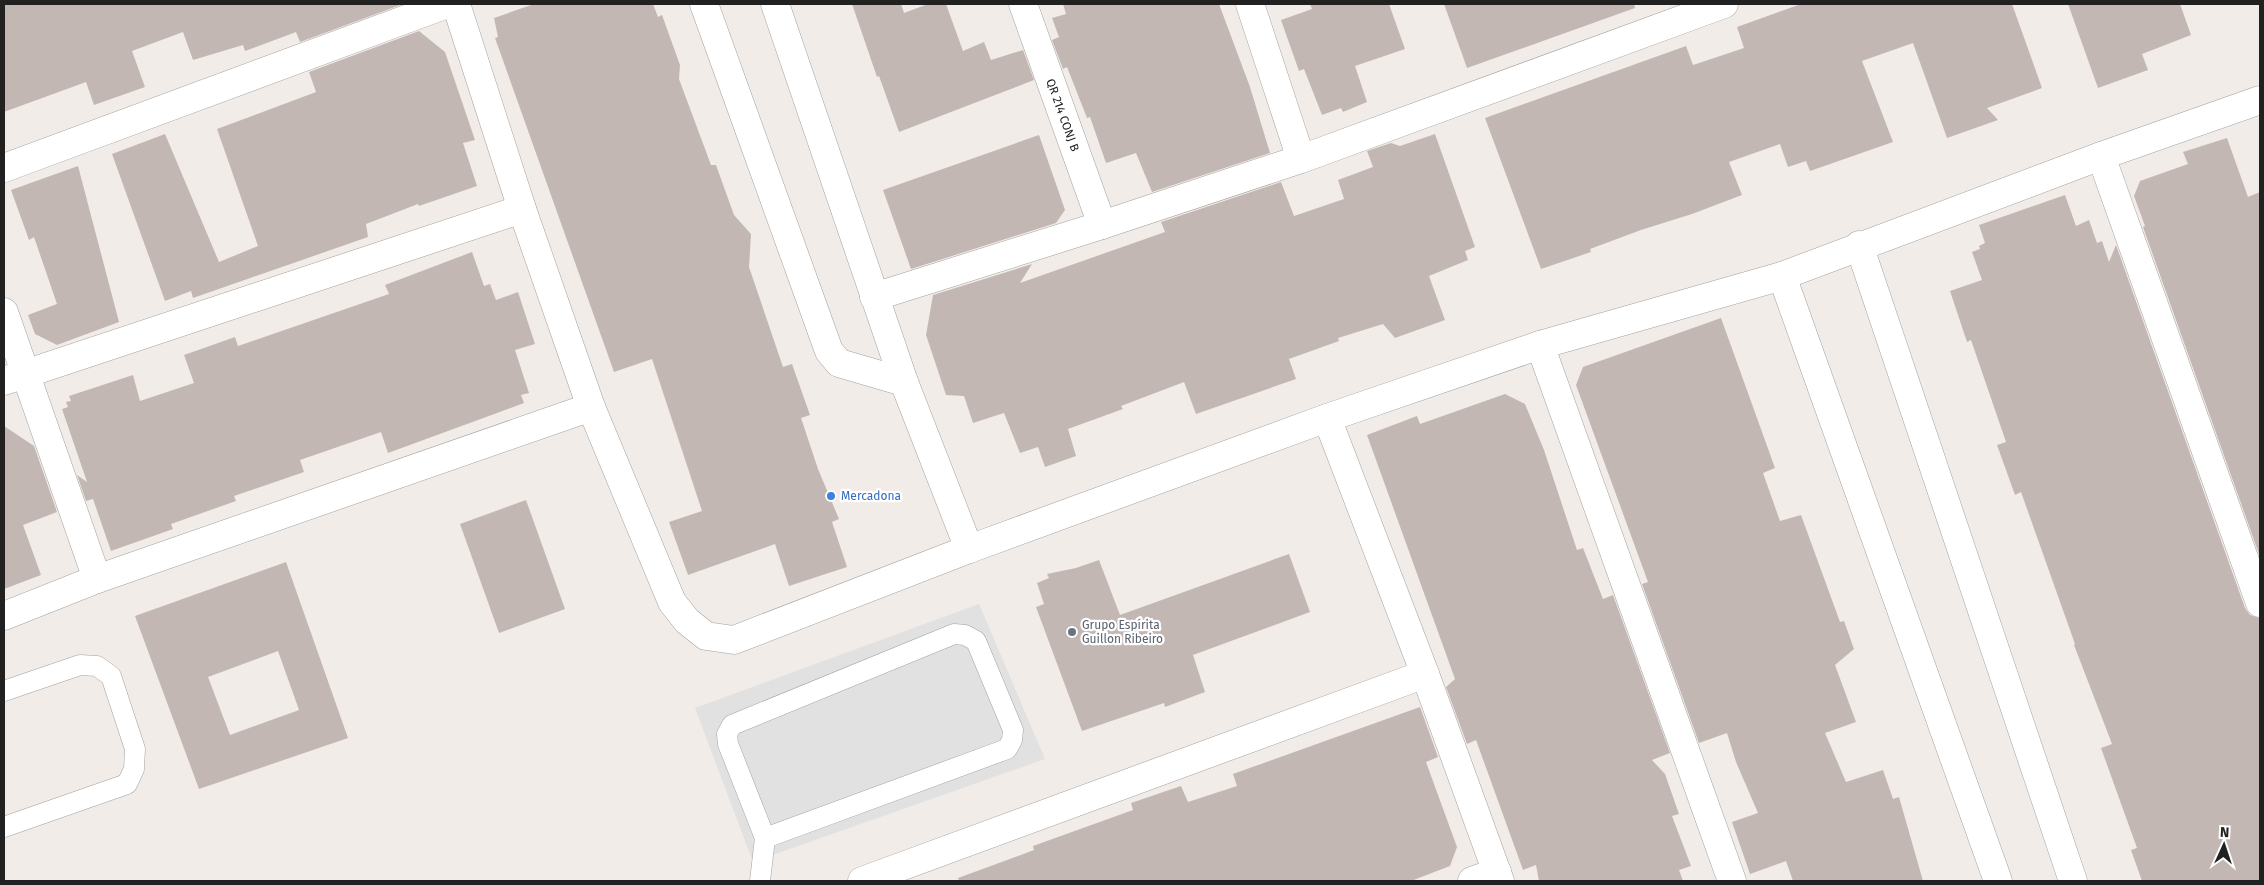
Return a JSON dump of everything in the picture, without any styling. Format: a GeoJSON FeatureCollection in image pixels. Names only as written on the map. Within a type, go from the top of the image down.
{"type":"FeatureCollection","features":[{"type":"Feature","properties":{"kind":"street"},"geometry":{"type":"LineString","coordinates":[[4,168],[448,4]]}},
{"type":"Feature","properties":{"kind":"street"},"geometry":{"type":"LineString","coordinates":[[456,4],[522,209],[592,407],[672,602],[686,621],[706,636],[734,640],[968,549],[1327,418],[1540,345],[1782,276],[1859,245],[2260,100]]}},
{"type":"Feature","properties":{"kind":"street"},"geometry":{"type":"LineString","coordinates":[[704,4],[829,351],[840,363],[904,382]]}},
{"type":"Feature","properties":{"kind":"street"},"geometry":{"type":"LineString","coordinates":[[775,4],[904,382],[968,549]]}},
{"type":"Feature","properties":{"kind":"street","name":"QR 214 CONJ B"},"geometry":{"type":"LineString","coordinates":[[1023,4],[1102,225]]}},
{"type":"Feature","properties":{"kind":"street"},"geometry":{"type":"LineString","coordinates":[[1250,4],[1301,159]]}},
{"type":"Feature","properties":{"kind":"street"},"geometry":{"type":"LineString","coordinates":[[874,297],[1102,225],[1301,159],[1724,4]]}},
{"type":"Feature","properties":{"kind":"street"},"geometry":{"type":"LineString","coordinates":[[2101,156],[2260,603]]}},
{"type":"Feature","properties":{"kind":"street"},"geometry":{"type":"LineString","coordinates":[[14,377],[522,209]]}},
{"type":"Feature","properties":{"kind":"street"},"geometry":{"type":"LineString","coordinates":[[1859,245],[2073,881]]}},
{"type":"Feature","properties":{"kind":"street"},"geometry":{"type":"LineString","coordinates":[[1782,276],[1998,881]]}},
{"type":"Feature","properties":{"kind":"street"},"geometry":{"type":"LineString","coordinates":[[4,312],[14,377],[98,579]]}},
{"type":"Feature","properties":{"kind":"street"},"geometry":{"type":"LineString","coordinates":[[1540,345],[1732,881]]}},
{"type":"Feature","properties":{"kind":"street"},"geometry":{"type":"LineString","coordinates":[[4,616],[98,579],[592,407]]}},
{"type":"Feature","properties":{"kind":"street"},"geometry":{"type":"LineString","coordinates":[[1327,418],[1425,674],[1490,878]]}},
{"type":"Feature","properties":{"kind":"street"},"geometry":{"type":"LineString","coordinates":[[862,881],[1425,674]]}},
{"type":"Feature","properties":{"kind":"lane"},"geometry":{"type":"LineString","coordinates":[[760,881],[765,838],[728,744],[728,734],[732,726],[954,634],[965,635],[976,641],[1013,730],[1012,740],[1007,749],[765,838]]}},
{"type":"Feature","properties":{"kind":"lane"},"geometry":{"type":"LineString","coordinates":[[4,691],[80,665],[97,666],[111,676],[135,748],[134,768],[127,784],[4,827]]}},
{"type":"Feature","properties":{"kind":"shaded area"},"geometry":{"type":"Polygon","coordinates":[[[979,604],[1045,759],[753,862],[695,708],[979,604]]]}},
{"type":"Feature","properties":{"kind":"building"},"geometry":{"type":"Polygon","coordinates":[[[4,4],[403,4],[300,42],[296,32],[245,51],[243,45],[193,60],[183,32],[132,51],[145,87],[94,105],[86,82],[4,112],[4,4]]]}},
{"type":"Feature","properties":{"kind":"building"},"geometry":{"type":"Polygon","coordinates":[[[534,4],[653,4],[658,17],[662,15],[680,65],[679,79],[711,165],[716,165],[734,215],[751,234],[749,267],[783,367],[792,364],[810,415],[801,418],[818,469],[839,519],[832,522],[847,567],[789,586],[775,544],[688,575],[669,522],[702,511],[652,359],[614,372],[495,38],[498,37],[494,18],[534,4]]]}},
{"type":"Feature","properties":{"kind":"building"},"geometry":{"type":"Polygon","coordinates":[[[852,4],[901,4],[904,13],[928,4],[946,4],[963,51],[984,42],[991,60],[1023,50],[1034,80],[899,132],[879,76],[877,77],[852,4]]]}},
{"type":"Feature","properties":{"kind":"building"},"geometry":{"type":"Polygon","coordinates":[[[1063,4],[1219,4],[1250,87],[1270,153],[1152,192],[1136,153],[1106,163],[1090,117],[1087,118],[1067,67],[1063,69],[1052,40],[1059,37],[1052,18],[1066,14],[1063,4]]]}},
{"type":"Feature","properties":{"kind":"building"},"geometry":{"type":"Polygon","coordinates":[[[1310,4],[1389,4],[1405,49],[1355,66],[1367,102],[1343,112],[1341,108],[1322,115],[1304,69],[1299,71],[1281,20],[1312,9],[1310,4]]]}},
{"type":"Feature","properties":{"kind":"building"},"geometry":{"type":"Polygon","coordinates":[[[1444,4],[1634,4],[1635,8],[1467,68],[1444,4]]]}},
{"type":"Feature","properties":{"kind":"building"},"geometry":{"type":"Polygon","coordinates":[[[1801,4],[2012,4],[2042,88],[1987,108],[1998,120],[1947,138],[1913,43],[1862,61],[1893,142],[1810,171],[1806,161],[1788,167],[1780,144],[1729,162],[1742,195],[1692,214],[1641,230],[1590,249],[1591,252],[1541,269],[1485,118],[1686,46],[1693,65],[1744,48],[1737,27],[1801,4]]]}},
{"type":"Feature","properties":{"kind":"building"},"geometry":{"type":"Polygon","coordinates":[[[2068,4],[2180,4],[2191,35],[2142,54],[2148,70],[2098,88],[2068,4]]]}},
{"type":"Feature","properties":{"kind":"building"},"geometry":{"type":"Polygon","coordinates":[[[419,31],[445,52],[475,140],[463,143],[477,186],[419,206],[418,204],[366,224],[368,237],[193,298],[191,291],[165,301],[112,154],[165,134],[219,262],[258,246],[217,129],[316,92],[309,72],[419,31]]]}},
{"type":"Feature","properties":{"kind":"building"},"geometry":{"type":"Polygon","coordinates":[[[1435,134],[1475,247],[1465,251],[1468,260],[1429,276],[1445,320],[1395,338],[1383,324],[1338,338],[1339,341],[1289,359],[1296,379],[1196,414],[1184,382],[1121,406],[1123,409],[1068,429],[1076,456],[1045,467],[1038,447],[1020,453],[1004,413],[973,423],[964,396],[946,395],[926,335],[933,295],[1032,264],[1020,283],[1165,232],[1161,222],[1281,182],[1294,216],[1344,199],[1338,180],[1373,167],[1367,151],[1391,143],[1400,146],[1435,134]]]}},
{"type":"Feature","properties":{"kind":"building"},"geometry":{"type":"Polygon","coordinates":[[[1039,135],[1065,210],[1056,223],[911,269],[883,190],[1039,135]]]}},
{"type":"Feature","properties":{"kind":"building"},"geometry":{"type":"Polygon","coordinates":[[[2227,138],[2248,197],[2260,192],[2260,557],[2143,227],[2145,226],[2134,196],[2140,181],[2188,164],[2183,152],[2227,138]]]}},
{"type":"Feature","properties":{"kind":"building"},"geometry":{"type":"Polygon","coordinates":[[[78,166],[119,322],[57,345],[35,334],[28,315],[57,304],[34,237],[29,240],[11,190],[78,166]]]}},
{"type":"Feature","properties":{"kind":"building"},"geometry":{"type":"Polygon","coordinates":[[[2065,195],[2076,226],[2089,220],[2097,243],[2102,241],[2109,262],[2116,245],[2245,608],[2250,615],[2260,618],[2260,881],[2142,881],[2131,850],[2137,848],[2101,748],[2112,744],[2074,645],[2021,492],[2015,495],[1997,445],[2006,442],[1971,340],[1967,342],[1950,291],[1982,280],[1972,252],[1980,249],[1979,246],[1985,243],[1979,225],[2065,195]]]}},
{"type":"Feature","properties":{"kind":"building"},"geometry":{"type":"Polygon","coordinates":[[[472,252],[484,286],[490,284],[496,300],[518,292],[535,344],[515,350],[529,393],[521,395],[524,403],[388,453],[381,432],[300,460],[304,472],[234,496],[236,501],[171,524],[173,529],[111,551],[93,499],[86,501],[77,475],[87,482],[62,409],[68,407],[66,402],[71,401],[69,396],[133,375],[140,401],[194,383],[184,355],[235,337],[238,346],[389,294],[385,285],[472,252]]]}},
{"type":"Feature","properties":{"kind":"building"},"geometry":{"type":"Polygon","coordinates":[[[1721,318],[1775,468],[1763,473],[1780,521],[1801,515],[1840,622],[1844,621],[1854,649],[1835,665],[1856,722],[1825,733],[1846,782],[1883,770],[1893,799],[1899,797],[1923,881],[1793,881],[1786,861],[1750,874],[1732,822],[1758,813],[1736,762],[1727,733],[1699,743],[1642,584],[1648,582],[1576,385],[1583,367],[1721,318]]]}},
{"type":"Feature","properties":{"kind":"building"},"geometry":{"type":"Polygon","coordinates":[[[1505,394],[1525,404],[1544,450],[1577,550],[1583,548],[1603,599],[1613,595],[1670,753],[1652,760],[1665,774],[1679,814],[1672,816],[1691,866],[1679,870],[1683,881],[1539,881],[1536,865],[1523,870],[1476,740],[1467,744],[1446,687],[1455,679],[1367,435],[1417,416],[1420,424],[1505,394]]]}},
{"type":"Feature","properties":{"kind":"building"},"geometry":{"type":"Polygon","coordinates":[[[4,426],[34,446],[57,512],[23,525],[41,575],[4,589],[4,426]]]}},
{"type":"Feature","properties":{"kind":"building"},"geometry":{"type":"Polygon","coordinates":[[[526,500],[565,609],[499,633],[460,524],[526,500]]]}},
{"type":"Feature","properties":{"kind":"building"},"geometry":{"type":"Polygon","coordinates":[[[1289,554],[1310,612],[1193,655],[1205,692],[1165,707],[1164,703],[1082,731],[1036,607],[1044,604],[1037,583],[1049,578],[1047,574],[1076,568],[1099,560],[1120,615],[1289,554]]]}},
{"type":"Feature","properties":{"kind":"building"},"geometry":{"type":"Polygon","coordinates":[[[286,562],[348,738],[199,789],[135,616],[286,562]],[[278,651],[208,677],[230,735],[299,710],[278,651]]]}},
{"type":"Feature","properties":{"kind":"building"},"geometry":{"type":"Polygon","coordinates":[[[1420,707],[1438,757],[1426,762],[1457,847],[1450,866],[1411,881],[959,881],[958,878],[1034,850],[1033,846],[1133,810],[1131,803],[1181,786],[1188,802],[1237,786],[1233,774],[1420,707]]]}},
{"type":"Feature","properties":{"kind":"place","name":"Mercadona"},"geometry":{"type":"Point","coordinates":[831,496]}},
{"type":"Feature","properties":{"kind":"place","name":"Grupo Espírita Guillon Ribeiro"},"geometry":{"type":"Point","coordinates":[1072,632]}}]}
